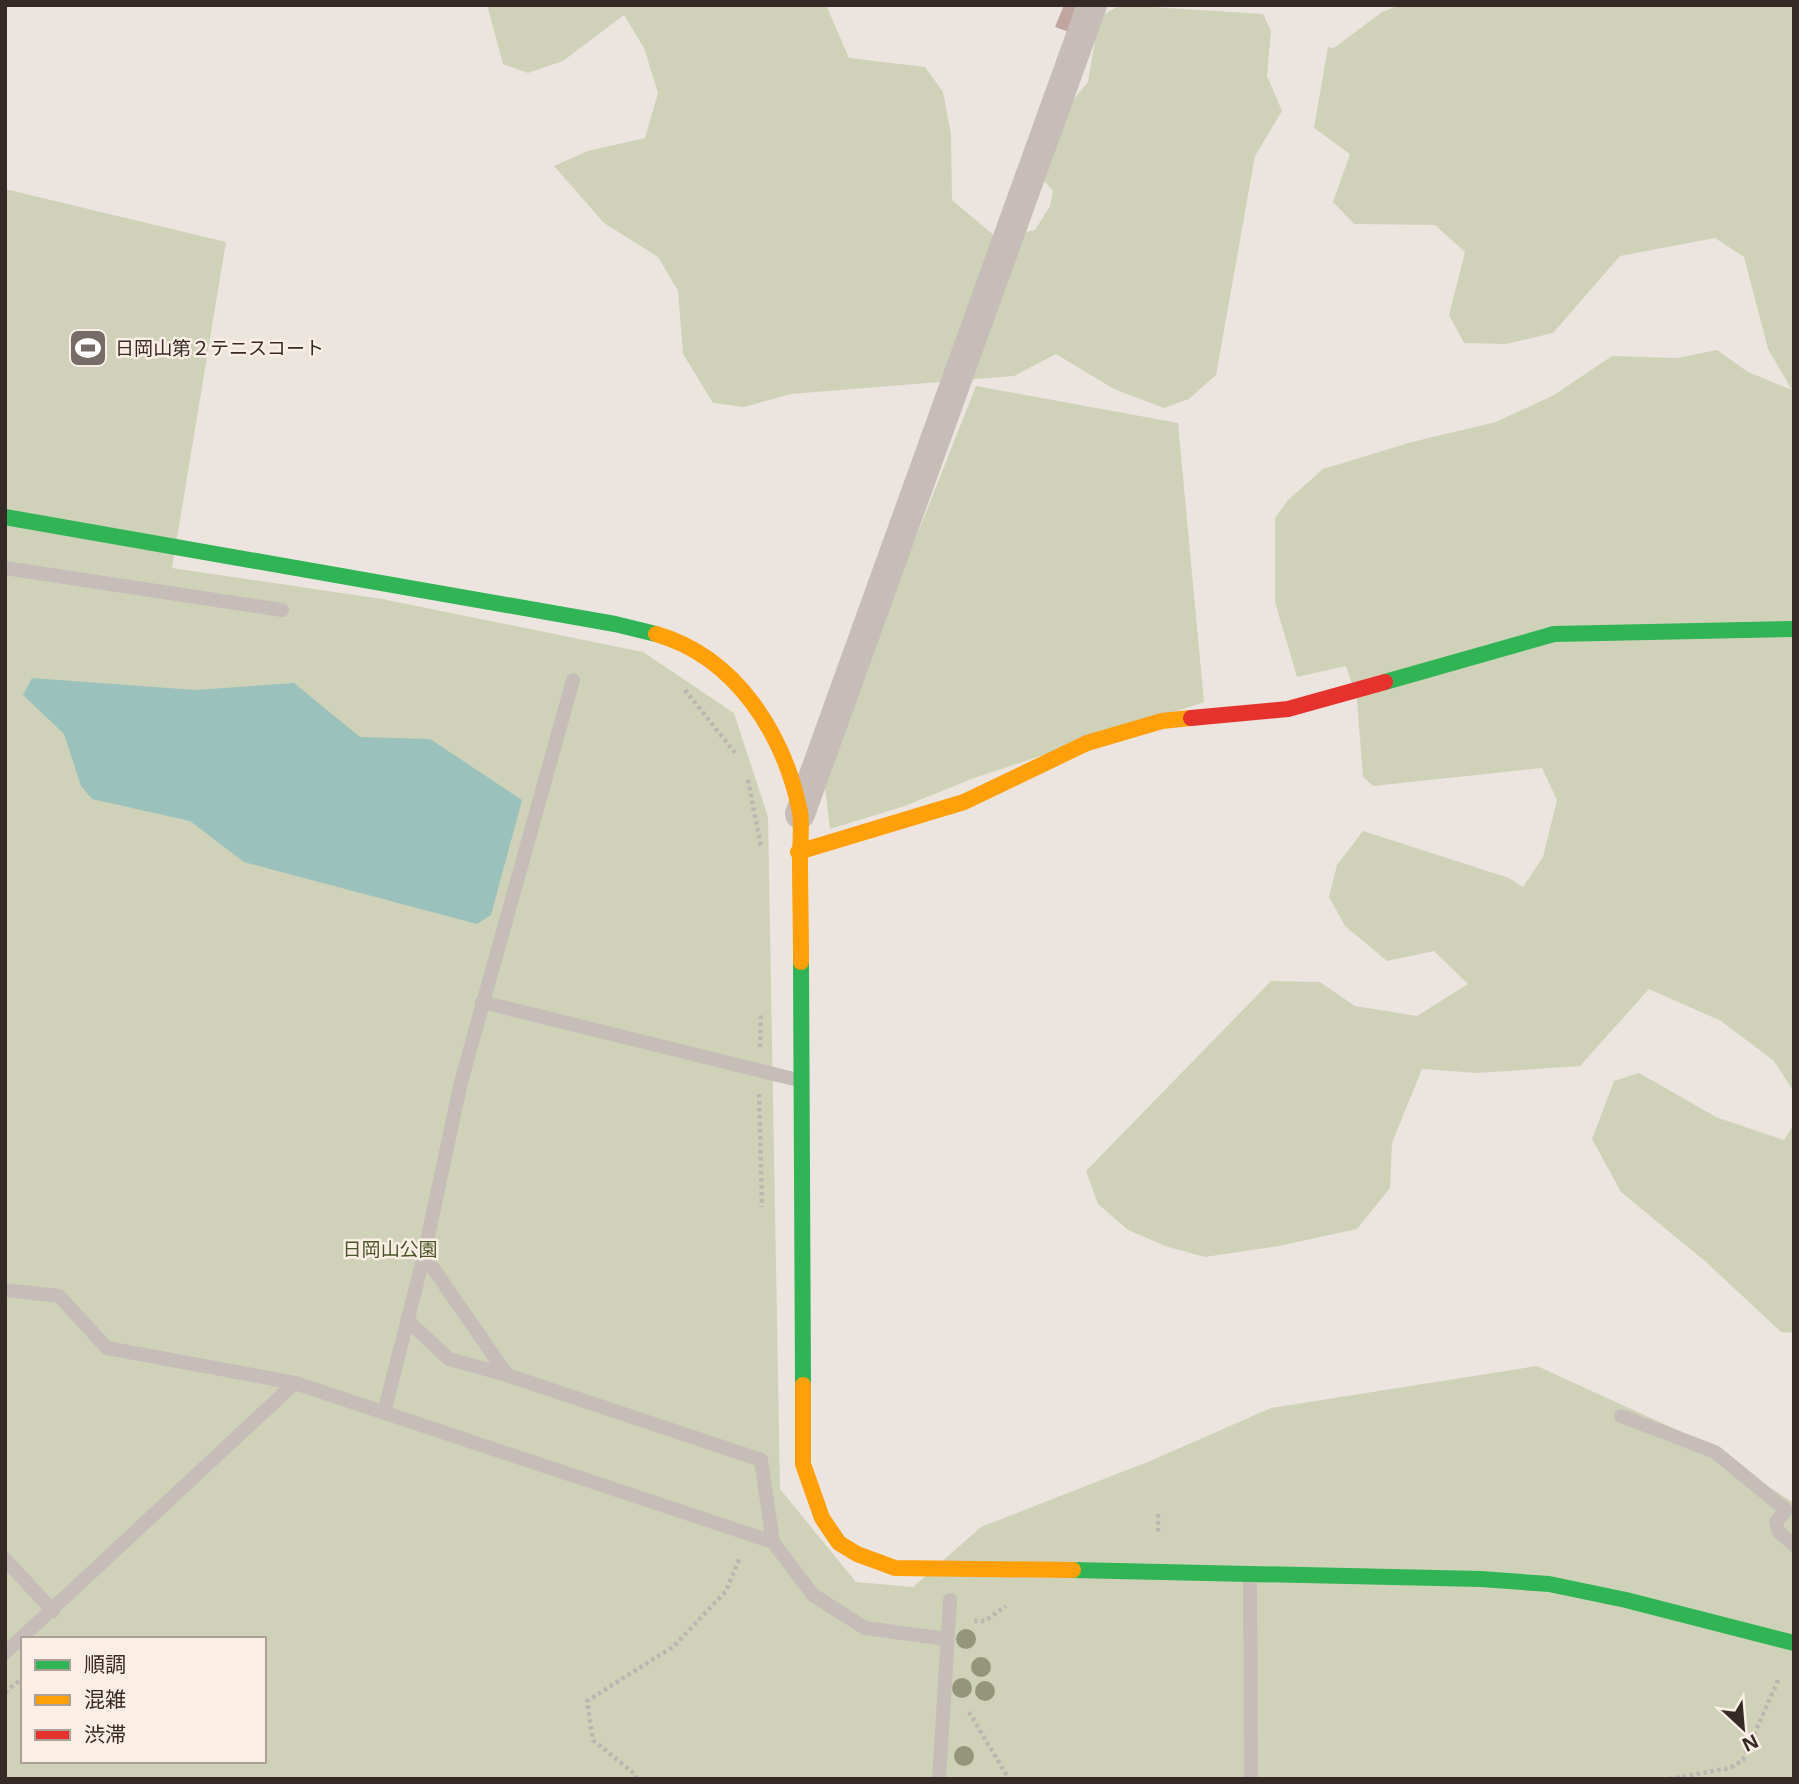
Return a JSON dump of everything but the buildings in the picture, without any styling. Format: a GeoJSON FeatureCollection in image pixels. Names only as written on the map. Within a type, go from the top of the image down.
{"type":"FeatureCollection","features":[{"type":"Feature","properties":{"kind":"street"},"geometry":{"type":"LineString","coordinates":[[1092,5],[800,814],[799,1081],[803,1464],[822,1518],[839,1543],[857,1555],[895,1568],[1157,1570],[1250,1576],[1481,1579],[1549,1584],[1626,1600],[1794,1643]]}},
{"type":"Feature","properties":{"kind":"street"},"geometry":{"type":"LineString","coordinates":[[5,517],[661,635],[706,656],[735,680],[768,728],[788,769],[800,814]]}},
{"type":"Feature","properties":{"kind":"street"},"geometry":{"type":"LineString","coordinates":[[798,852],[964,802],[1087,743],[1163,721],[1288,709],[1554,634],[1794,629]]}},
{"type":"Feature","properties":{"kind":"lane"},"geometry":{"type":"LineString","coordinates":[[5,568],[282,610]]}},
{"type":"Feature","properties":{"kind":"lane"},"geometry":{"type":"LineString","coordinates":[[384,1413],[424,1255],[461,1082],[573,680]]}},
{"type":"Feature","properties":{"kind":"lane"},"geometry":{"type":"LineString","coordinates":[[482,1002],[799,1081]]}},
{"type":"Feature","properties":{"kind":"lane"},"geometry":{"type":"LineString","coordinates":[[424,1255],[507,1375]]}},
{"type":"Feature","properties":{"kind":"lane"},"geometry":{"type":"LineString","coordinates":[[5,1290],[59,1296],[107,1348],[295,1383],[773,1542]]}},
{"type":"Feature","properties":{"kind":"lane"},"geometry":{"type":"LineString","coordinates":[[407,1320],[449,1359],[507,1375],[761,1460],[773,1542],[813,1595],[865,1628],[947,1639]]}},
{"type":"Feature","properties":{"kind":"lane"},"geometry":{"type":"LineString","coordinates":[[23,1637],[295,1383]]}},
{"type":"Feature","properties":{"kind":"lane"},"geometry":{"type":"LineString","coordinates":[[1622,1416],[1715,1452],[1786,1510],[1776,1522],[1783,1537],[1794,1545]]}},
{"type":"Feature","properties":{"kind":"lane"},"geometry":{"type":"LineString","coordinates":[[8,1567],[53,1611]]}},
{"type":"Feature","properties":{"kind":"lane"},"geometry":{"type":"LineString","coordinates":[[1250,1576],[1251,1779]]}},
{"type":"Feature","properties":{"kind":"lane"},"geometry":{"type":"LineString","coordinates":[[939,1779],[950,1600]]}},
{"type":"Feature","properties":{"kind":"lane"},"geometry":{"type":"LineString","coordinates":[[5,1653],[21,1639]]}},
{"type":"Feature","properties":{"kind":"path"},"geometry":{"type":"LineString","coordinates":[[1669,1779],[1730,1768],[1743,1760],[1784,1668]]}},
{"type":"Feature","properties":{"kind":"path"},"geometry":{"type":"LineString","coordinates":[[946,1672],[1009,1779]]}},
{"type":"Feature","properties":{"kind":"path"},"geometry":{"type":"LineString","coordinates":[[5,1692],[21,1680]]}},
{"type":"Feature","properties":{"kind":"green space"},"geometry":{"type":"Polygon","coordinates":[[[487,5],[826,5],[849,58],[925,67],[943,92],[951,134],[952,200],[996,237],[1035,230],[1050,206],[1053,191],[1032,167],[1059,117],[1088,82],[1099,18],[1120,5],[1263,14],[1271,31],[1267,76],[1282,111],[1255,156],[1216,375],[1189,399],[1164,408],[1114,389],[1056,354],[1014,376],[791,394],[744,407],[713,403],[683,354],[678,291],[658,257],[604,223],[554,166],[588,151],[645,138],[658,93],[644,48],[624,15],[563,61],[528,73],[503,64],[487,5]]]}},
{"type":"Feature","properties":{"kind":"green space"},"geometry":{"type":"Polygon","coordinates":[[[1400,5],[1794,5],[1794,1092],[1774,1061],[1721,1021],[1649,989],[1580,1066],[1477,1073],[1422,1069],[1392,1143],[1390,1188],[1357,1229],[1279,1246],[1205,1257],[1168,1247],[1128,1230],[1098,1204],[1086,1171],[1271,981],[1320,982],[1355,1006],[1417,1016],[1468,984],[1434,951],[1387,961],[1345,926],[1329,897],[1337,865],[1363,831],[1509,878],[1523,887],[1543,857],[1557,800],[1542,768],[1373,786],[1363,777],[1357,700],[1346,666],[1297,677],[1275,602],[1275,518],[1288,500],[1323,469],[1412,442],[1496,422],[1554,395],[1612,356],[1677,358],[1717,350],[1748,372],[1792,390],[1768,349],[1744,257],[1715,238],[1620,256],[1553,333],[1506,344],[1464,343],[1449,315],[1465,252],[1435,225],[1354,224],[1333,202],[1350,154],[1314,128],[1328,47],[1334,48],[1382,12],[1400,5]]]}},
{"type":"Feature","properties":{"kind":"green space","name":"日岡山公園"},"geometry":{"type":"Polygon","coordinates":[[[5,189],[226,242],[172,568],[382,599],[643,652],[734,713],[768,817],[780,1489],[856,1582],[913,1587],[981,1527],[1150,1461],[1271,1408],[1537,1366],[1686,1434],[1794,1503],[1794,1779],[5,1779],[5,189]]]}},
{"type":"Feature","properties":{"kind":"green space"},"geometry":{"type":"Polygon","coordinates":[[[976,386],[1178,423],[1204,702],[974,778],[905,806],[830,829],[823,772],[976,386]]]}},
{"type":"Feature","properties":{"kind":"green space"},"geometry":{"type":"Polygon","coordinates":[[[1639,1073],[1716,1117],[1784,1140],[1794,1124],[1794,1333],[1781,1332],[1706,1262],[1621,1192],[1592,1139],[1614,1081],[1639,1073]]]}},
{"type":"Feature","properties":{"kind":"water"},"geometry":{"type":"Polygon","coordinates":[[[32,678],[195,690],[294,683],[360,737],[430,739],[522,800],[491,915],[477,924],[244,862],[190,821],[92,799],[81,786],[64,734],[23,695],[32,678]]]}},
{"type":"Feature","properties":{"kind":"traffic: fast"},"geometry":{"type":"LineString","coordinates":[[5,517],[615,624],[656,634]]}},
{"type":"Feature","properties":{"kind":"traffic: fast"},"geometry":{"type":"LineString","coordinates":[[1385,682],[1554,634],[1794,629]]}},
{"type":"Feature","properties":{"kind":"traffic: fast"},"geometry":{"type":"LineString","coordinates":[[801,962],[803,1385]]}},
{"type":"Feature","properties":{"kind":"traffic: fast"},"geometry":{"type":"LineString","coordinates":[[1073,1570],[1481,1579],[1549,1584],[1626,1600],[1794,1643]]}},
{"type":"Feature","properties":{"kind":"traffic: slow"},"geometry":{"type":"LineString","coordinates":[[656,634],[684,645],[710,661],[732,680],[752,702],[782,755],[801,818],[801,962]]}},
{"type":"Feature","properties":{"kind":"traffic: slow"},"geometry":{"type":"LineString","coordinates":[[798,852],[964,802],[1087,743],[1162,721],[1191,718]]}},
{"type":"Feature","properties":{"kind":"traffic: slow"},"geometry":{"type":"LineString","coordinates":[[803,1385],[803,1464],[822,1518],[839,1543],[857,1554],[895,1568],[1073,1570]]}},
{"type":"Feature","properties":{"kind":"traffic: jam"},"geometry":{"type":"LineString","coordinates":[[1191,718],[1288,709],[1385,682]]}},
{"type":"Feature","properties":{"kind":"place","name":"日岡山第２テニスコート"},"geometry":{"type":"Point","coordinates":[88,348]}}]}
